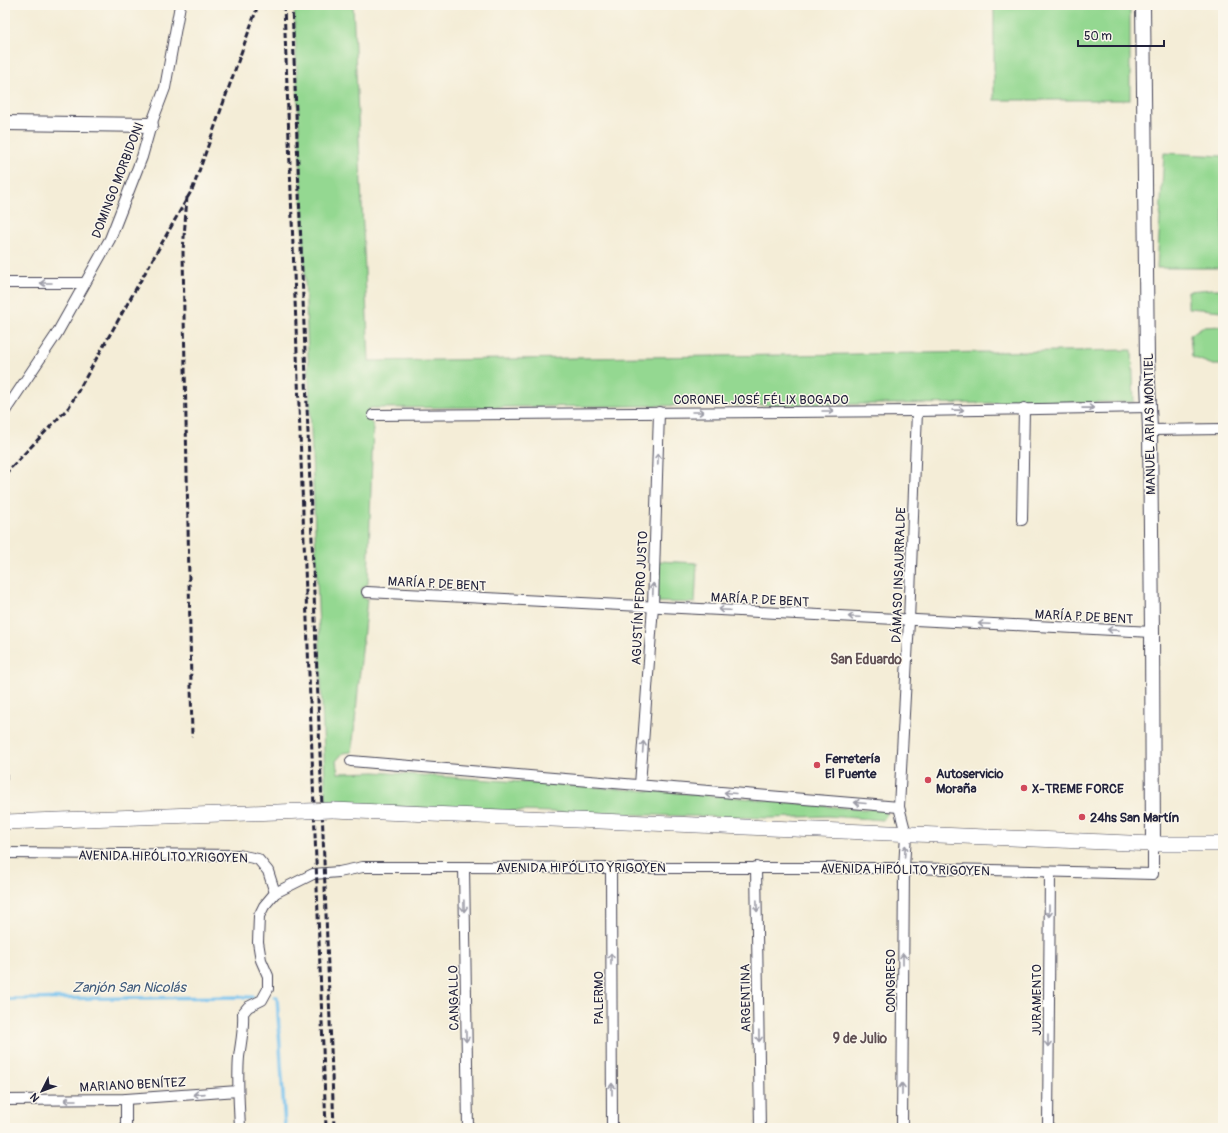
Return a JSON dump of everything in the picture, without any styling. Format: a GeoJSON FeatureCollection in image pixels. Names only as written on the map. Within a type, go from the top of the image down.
{"type":"FeatureCollection","features":[{"type":"Feature","properties":{"kind":"main road"},"geometry":{"type":"LineString","coordinates":[[5,822],[333,810],[1153,844],[1223,844]]}},
{"type":"Feature","properties":{"kind":"street","name":"DOMINGO MORBIDONI"},"geometry":{"type":"LineString","coordinates":[[5,411],[56,335],[110,240],[142,157],[151,125],[165,88],[180,5]]}},
{"type":"Feature","properties":{"kind":"street","name":"MANUEL ARIAS MONTIEL"},"geometry":{"type":"LineString","coordinates":[[1144,5],[1147,358],[1150,430],[1153,844]]}},
{"type":"Feature","properties":{"kind":"street"},"geometry":{"type":"LineString","coordinates":[[5,123],[151,125]]}},
{"type":"Feature","properties":{"kind":"street"},"geometry":{"type":"LineString","coordinates":[[5,283],[85,283]]}},
{"type":"Feature","properties":{"kind":"street","name":"CORONEL JOSÉ FÉLIX BOGADO"},"geometry":{"type":"LineString","coordinates":[[373,415],[917,411],[1149,407]]}},
{"type":"Feature","properties":{"kind":"street"},"geometry":{"type":"LineString","coordinates":[[1022,520],[1024,408]]}},
{"type":"Feature","properties":{"kind":"street","name":"DÁMASO INSAURRALDE"},"geometry":{"type":"LineString","coordinates":[[906,834],[899,807],[909,621],[917,411]]}},
{"type":"Feature","properties":{"kind":"street","name":"AGUSTÍN PEDRO JUSTO"},"geometry":{"type":"LineString","coordinates":[[640,785],[653,606],[659,412]]}},
{"type":"Feature","properties":{"kind":"street"},"geometry":{"type":"LineString","coordinates":[[1150,430],[1223,428]]}},
{"type":"Feature","properties":{"kind":"street","name":"MARÍA P. DE BENT"},"geometry":{"type":"LineString","coordinates":[[367,592],[653,606],[909,621],[1152,632]]}},
{"type":"Feature","properties":{"kind":"street"},"geometry":{"type":"LineString","coordinates":[[351,762],[899,807]]}},
{"type":"Feature","properties":{"kind":"street","name":"CONGRESO"},"geometry":{"type":"LineString","coordinates":[[902,1128],[904,868],[906,834]]}},
{"type":"Feature","properties":{"kind":"street","name":"AVENIDA HIPÓLITO YRIGOYEN"},"geometry":{"type":"LineString","coordinates":[[5,853],[239,855],[258,859],[268,871],[275,893],[313,874],[339,872],[363,867],[904,868],[1153,874],[1153,844]]}},
{"type":"Feature","properties":{"kind":"street","name":"CANGALLO"},"geometry":{"type":"LineString","coordinates":[[464,867],[468,1128]]}},
{"type":"Feature","properties":{"kind":"street","name":"ARGENTINA"},"geometry":{"type":"LineString","coordinates":[[756,867],[760,1128]]}},
{"type":"Feature","properties":{"kind":"street","name":"PALERMO"},"geometry":{"type":"LineString","coordinates":[[611,868],[612,1128]]}},
{"type":"Feature","properties":{"kind":"street","name":"JURAMENTO"},"geometry":{"type":"LineString","coordinates":[[1048,1128],[1050,872]]}},
{"type":"Feature","properties":{"kind":"street"},"geometry":{"type":"LineString","coordinates":[[240,1128],[238,1091],[244,1026],[243,1014],[248,1007],[262,1000],[268,989],[268,976],[261,960],[258,942],[259,916],[264,906],[275,893]]}},
{"type":"Feature","properties":{"kind":"street","name":"MARIANO BENÍTEZ"},"geometry":{"type":"LineString","coordinates":[[5,1100],[126,1099],[238,1091]]}},
{"type":"Feature","properties":{"kind":"street"},"geometry":{"type":"LineString","coordinates":[[126,1099],[126,1128]]}},
{"type":"Feature","properties":{"kind":"green space"},"geometry":{"type":"Polygon","coordinates":[[[294,5],[353,5],[369,361],[1132,350],[1134,402],[370,408],[366,416],[373,425],[368,584],[362,588],[362,597],[367,599],[352,752],[343,753],[336,761],[338,773],[375,772],[722,796],[857,809],[884,809],[887,814],[883,820],[828,816],[770,818],[326,805],[294,5]]]}},
{"type":"Feature","properties":{"kind":"green space"},"geometry":{"type":"Polygon","coordinates":[[[994,5],[1130,5],[1130,100],[994,100],[994,5]]]}},
{"type":"Feature","properties":{"kind":"green space"},"geometry":{"type":"Polygon","coordinates":[[[1164,153],[1223,156],[1223,268],[1157,268],[1164,153]]]}},
{"type":"Feature","properties":{"kind":"green space"},"geometry":{"type":"Polygon","coordinates":[[[1223,289],[1223,311],[1188,308],[1188,291],[1223,289]]]}},
{"type":"Feature","properties":{"kind":"green space"},"geometry":{"type":"Polygon","coordinates":[[[1223,326],[1223,365],[1213,365],[1192,357],[1190,335],[1202,327],[1223,326]]]}},
{"type":"Feature","properties":{"kind":"green space"},"geometry":{"type":"Polygon","coordinates":[[[658,561],[697,563],[695,603],[657,602],[658,561]]]}},
{"type":"Feature","properties":{"kind":"waterway","name":"Zanjón San Nicolás"},"geometry":{"type":"LineString","coordinates":[[5,999],[253,997]]}},
{"type":"Feature","properties":{"kind":"waterway","name":"Zanjón San Nicolás"},"geometry":{"type":"LineString","coordinates":[[274,997],[277,997],[285,1128]]}},
{"type":"Feature","properties":{"kind":"railway"},"geometry":{"type":"LineString","coordinates":[[5,474],[69,407],[193,188],[257,5]]}},
{"type":"Feature","properties":{"kind":"railway"},"geometry":{"type":"LineString","coordinates":[[284,5],[326,1128]]}},
{"type":"Feature","properties":{"kind":"railway"},"geometry":{"type":"LineString","coordinates":[[292,5],[334,1128]]}},
{"type":"Feature","properties":{"kind":"railway"},"geometry":{"type":"LineString","coordinates":[[187,197],[183,251],[192,737]]}},
{"type":"Feature","properties":{"kind":"place","name":"Ferretería El Puente"},"geometry":{"type":"Point","coordinates":[817,765]}},
{"type":"Feature","properties":{"kind":"place","name":"Autoservicio Moraña"},"geometry":{"type":"Point","coordinates":[928,780]}},
{"type":"Feature","properties":{"kind":"place","name":"X-TREME FORCE"},"geometry":{"type":"Point","coordinates":[1024,788]}},
{"type":"Feature","properties":{"kind":"place","name":"24hs San Martín"},"geometry":{"type":"Point","coordinates":[1082,817]}},
{"type":"Feature","properties":{"kind":"district","name":"San Eduardo"},"geometry":{"type":"Point","coordinates":[866,659]}},
{"type":"Feature","properties":{"kind":"district","name":"9 de Julio"},"geometry":{"type":"Point","coordinates":[860,1038]}}]}
